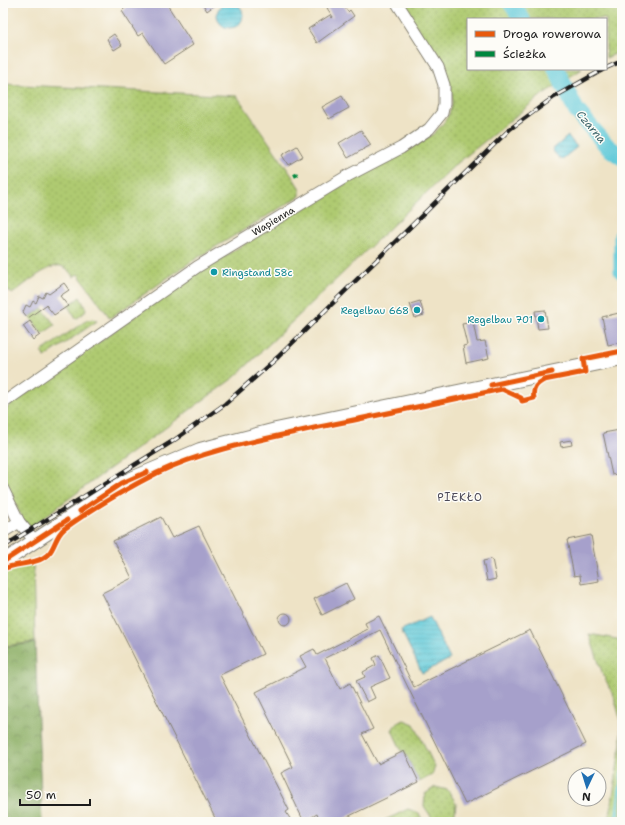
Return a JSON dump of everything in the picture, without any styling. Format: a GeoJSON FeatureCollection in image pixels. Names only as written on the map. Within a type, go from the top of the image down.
{"type":"FeatureCollection","features":[{"type":"Feature","properties":{"kind":"street","name":"Wapienna"},"geometry":{"type":"LineString","coordinates":[[3,403],[197,267],[349,175],[401,148],[424,133],[436,122],[442,112],[444,104],[445,94],[442,78],[438,67],[397,3]]}},
{"type":"Feature","properties":{"kind":"street"},"geometry":{"type":"LineString","coordinates":[[3,562],[122,483],[200,450],[276,430],[622,358]]}},
{"type":"Feature","properties":{"kind":"street"},"geometry":{"type":"LineString","coordinates":[[3,489],[19,522],[35,541]]}},
{"type":"Feature","properties":{"kind":"street"},"geometry":{"type":"LineString","coordinates":[[3,532],[19,522]]}},
{"type":"Feature","properties":{"kind":"green space"},"geometry":{"type":"Polygon","coordinates":[[[401,3],[622,3],[622,51],[607,58],[607,18],[467,18],[467,70],[580,70],[543,94],[454,166],[236,376],[29,528],[23,520],[3,478],[3,413],[10,405],[190,277],[324,196],[432,135],[443,124],[449,114],[452,103],[452,93],[449,82],[438,60],[401,3]]]}},
{"type":"Feature","properties":{"kind":"green space"},"geometry":{"type":"Polygon","coordinates":[[[3,84],[237,96],[292,176],[300,189],[300,196],[189,263],[110,318],[78,274],[73,277],[68,270],[61,266],[50,268],[43,272],[12,294],[7,289],[3,291],[3,84]]]}},
{"type":"Feature","properties":{"kind":"green space"},"geometry":{"type":"Polygon","coordinates":[[[80,297],[86,309],[84,313],[76,319],[68,306],[80,297]]]}},
{"type":"Feature","properties":{"kind":"green space"},"geometry":{"type":"Polygon","coordinates":[[[42,308],[55,325],[42,334],[30,317],[42,308]]]}},
{"type":"Feature","properties":{"kind":"green space"},"geometry":{"type":"Polygon","coordinates":[[[93,319],[97,321],[45,357],[41,352],[87,320],[93,319]]]}},
{"type":"Feature","properties":{"kind":"green space"},"geometry":{"type":"Polygon","coordinates":[[[33,564],[35,642],[3,646],[3,572],[12,567],[33,564]]]}},
{"type":"Feature","properties":{"kind":"green space"},"geometry":{"type":"Polygon","coordinates":[[[589,634],[622,640],[622,822],[609,822],[621,742],[620,718],[614,697],[602,672],[589,634]]]}},
{"type":"Feature","properties":{"kind":"green space"},"geometry":{"type":"Polygon","coordinates":[[[35,643],[42,822],[3,822],[3,647],[35,643]]]}},
{"type":"Feature","properties":{"kind":"green space"},"geometry":{"type":"Polygon","coordinates":[[[404,720],[414,724],[435,767],[432,775],[419,782],[404,751],[402,752],[392,730],[396,724],[404,720]]]}},
{"type":"Feature","properties":{"kind":"green space"},"geometry":{"type":"Polygon","coordinates":[[[435,787],[448,790],[456,803],[455,813],[444,822],[434,821],[424,806],[425,794],[435,787]]]}},
{"type":"Feature","properties":{"kind":"green space"},"geometry":{"type":"Polygon","coordinates":[[[408,809],[419,813],[423,822],[381,822],[408,809]]]}},
{"type":"Feature","properties":{"kind":"water"},"geometry":{"type":"Polygon","coordinates":[[[230,2],[239,6],[243,15],[239,24],[230,28],[221,24],[217,15],[221,6],[230,2]]]}},
{"type":"Feature","properties":{"kind":"water"},"geometry":{"type":"Polygon","coordinates":[[[568,136],[577,147],[561,160],[552,150],[568,136]]]}},
{"type":"Feature","properties":{"kind":"water"},"geometry":{"type":"Polygon","coordinates":[[[430,617],[450,659],[422,673],[401,630],[430,617]]]}},
{"type":"Feature","properties":{"kind":"building"},"geometry":{"type":"Polygon","coordinates":[[[124,3],[166,3],[193,45],[164,64],[143,33],[138,36],[122,11],[126,7],[124,3]]]}},
{"type":"Feature","properties":{"kind":"building"},"geometry":{"type":"Polygon","coordinates":[[[202,3],[214,3],[215,5],[207,11],[202,3]]]}},
{"type":"Feature","properties":{"kind":"building"},"geometry":{"type":"Polygon","coordinates":[[[334,3],[342,3],[348,12],[350,10],[354,16],[317,43],[308,29],[330,15],[332,18],[333,17],[327,8],[334,3]]]}},
{"type":"Feature","properties":{"kind":"building"},"geometry":{"type":"Polygon","coordinates":[[[114,34],[122,45],[114,50],[107,39],[114,34]]]}},
{"type":"Feature","properties":{"kind":"building"},"geometry":{"type":"Polygon","coordinates":[[[342,96],[349,108],[329,119],[322,107],[342,96]]]}},
{"type":"Feature","properties":{"kind":"building"},"geometry":{"type":"Polygon","coordinates":[[[361,130],[371,145],[348,158],[339,143],[361,130]]]}},
{"type":"Feature","properties":{"kind":"building"},"geometry":{"type":"Polygon","coordinates":[[[297,146],[303,156],[288,165],[282,155],[297,146]]]}},
{"type":"Feature","properties":{"kind":"building"},"geometry":{"type":"Polygon","coordinates":[[[64,283],[69,290],[60,296],[68,306],[54,315],[46,305],[28,318],[23,312],[26,305],[30,307],[33,301],[36,303],[39,296],[43,298],[46,292],[49,294],[64,283]]]}},
{"type":"Feature","properties":{"kind":"building","name":"Regelbau 668"},"geometry":{"type":"Polygon","coordinates":[[[420,301],[424,315],[415,318],[410,304],[420,301]]]}},
{"type":"Feature","properties":{"kind":"building","name":"Regelbau 701"},"geometry":{"type":"Polygon","coordinates":[[[545,310],[548,328],[538,329],[535,311],[545,310]]]}},
{"type":"Feature","properties":{"kind":"building"},"geometry":{"type":"Polygon","coordinates":[[[619,313],[622,326],[622,342],[608,345],[602,317],[619,313]]]}},
{"type":"Feature","properties":{"kind":"building"},"geometry":{"type":"Polygon","coordinates":[[[30,321],[40,335],[33,340],[23,326],[30,321]]]}},
{"type":"Feature","properties":{"kind":"building"},"geometry":{"type":"Polygon","coordinates":[[[473,322],[477,342],[485,341],[489,358],[466,363],[463,346],[467,345],[462,324],[473,322]]]}},
{"type":"Feature","properties":{"kind":"building"},"geometry":{"type":"Polygon","coordinates":[[[620,430],[622,442],[622,473],[612,475],[603,433],[620,430]]]}},
{"type":"Feature","properties":{"kind":"building"},"geometry":{"type":"Polygon","coordinates":[[[571,440],[572,445],[561,447],[560,442],[571,440]]]}},
{"type":"Feature","properties":{"kind":"building"},"geometry":{"type":"Polygon","coordinates":[[[161,517],[172,538],[199,526],[263,654],[220,675],[289,810],[286,812],[292,822],[217,822],[102,593],[132,578],[113,541],[161,517]]]}},
{"type":"Feature","properties":{"kind":"building"},"geometry":{"type":"Polygon","coordinates":[[[591,535],[599,581],[581,584],[580,575],[574,576],[567,540],[591,535]]]}},
{"type":"Feature","properties":{"kind":"building"},"geometry":{"type":"Polygon","coordinates":[[[492,559],[496,579],[487,581],[483,561],[492,559]]]}},
{"type":"Feature","properties":{"kind":"building"},"geometry":{"type":"Polygon","coordinates":[[[346,583],[354,599],[322,615],[314,599],[346,583]]]}},
{"type":"Feature","properties":{"kind":"building"},"geometry":{"type":"Polygon","coordinates":[[[283,613],[287,613],[291,619],[287,625],[283,625],[279,621],[279,617],[283,613]]]}},
{"type":"Feature","properties":{"kind":"building"},"geometry":{"type":"Polygon","coordinates":[[[379,616],[414,687],[530,630],[586,744],[465,804],[380,630],[325,658],[340,689],[350,683],[373,729],[362,734],[378,764],[404,751],[419,782],[337,822],[320,822],[317,814],[310,818],[311,822],[304,822],[281,773],[293,767],[256,692],[306,667],[300,656],[314,649],[317,655],[368,629],[365,623],[379,616]]]}},
{"type":"Feature","properties":{"kind":"building"},"geometry":{"type":"Polygon","coordinates":[[[379,655],[390,678],[370,687],[375,698],[367,702],[356,681],[365,677],[363,672],[376,665],[373,658],[379,655]]]}},
{"type":"Feature","properties":{"kind":"waterway","name":"Czarna"},"geometry":{"type":"LineString","coordinates":[[511,3],[521,18]]}},
{"type":"Feature","properties":{"kind":"waterway","name":"Czarna"},"geometry":{"type":"LineString","coordinates":[[556,70],[576,110],[608,147],[622,157]]}},
{"type":"Feature","properties":{"kind":"waterway","name":"Czarna"},"geometry":{"type":"LineString","coordinates":[[622,236],[622,271]]}},
{"type":"Feature","properties":{"kind":"waterway"},"geometry":{"type":"LineString","coordinates":[[616,822],[622,772]]}},
{"type":"Feature","properties":{"kind":"railway"},"geometry":{"type":"LineString","coordinates":[[607,68],[622,61]]}},
{"type":"Feature","properties":{"kind":"railway"},"geometry":{"type":"LineString","coordinates":[[3,547],[173,441],[225,404],[278,357],[510,129],[554,97],[602,70]]}},
{"type":"Feature","properties":{"kind":"marked path"},"geometry":{"type":"LineString","coordinates":[[294,176],[298,174]]}},
{"type":"Feature","properties":{"kind":"cycle path"},"geometry":{"type":"LineString","coordinates":[[3,569],[34,562],[43,558],[50,552],[61,532],[85,514],[157,473],[196,457],[257,440],[502,389],[521,398],[522,401],[534,398],[535,387],[544,380],[585,372],[583,359],[622,351]]}},
{"type":"Feature","properties":{"kind":"cycle path"},"geometry":{"type":"LineString","coordinates":[[491,385],[552,372]]}},
{"type":"Feature","properties":{"kind":"cycle path"},"geometry":{"type":"LineString","coordinates":[[80,511],[122,483],[147,472]]}},
{"type":"Feature","properties":{"kind":"cycle path"},"geometry":{"type":"LineString","coordinates":[[3,562],[67,520]]}},
{"type":"Feature","properties":{"kind":"place","name":"Ringstand 58c"},"geometry":{"type":"Point","coordinates":[214,272]}},
{"type":"Feature","properties":{"kind":"place","name":"Regelbau 668"},"geometry":{"type":"Point","coordinates":[417,310]}},
{"type":"Feature","properties":{"kind":"place","name":"Regelbau 701"},"geometry":{"type":"Point","coordinates":[541,319]}},
{"type":"Feature","properties":{"kind":"district","name":"PIEKŁO"},"geometry":{"type":"Point","coordinates":[460,497]}}]}
